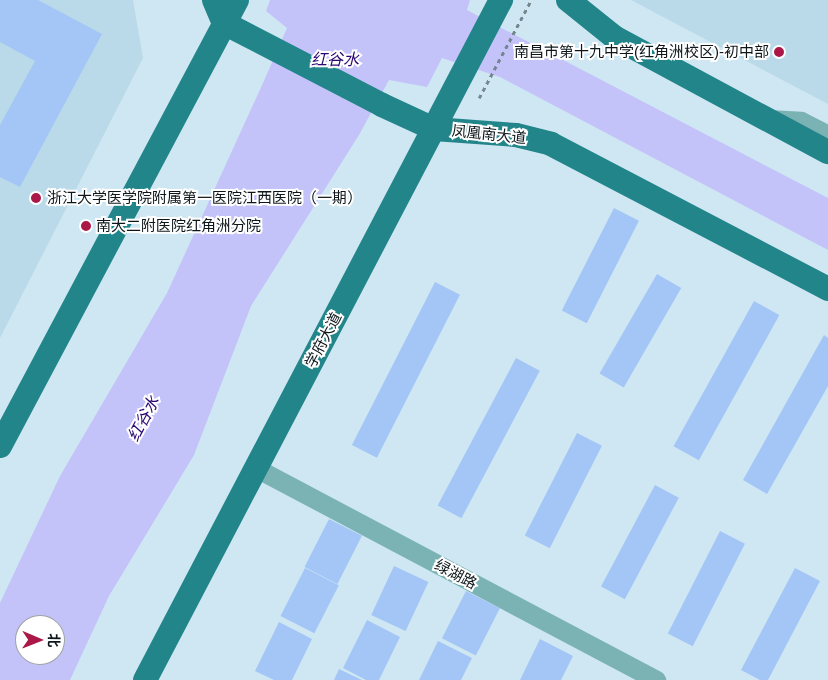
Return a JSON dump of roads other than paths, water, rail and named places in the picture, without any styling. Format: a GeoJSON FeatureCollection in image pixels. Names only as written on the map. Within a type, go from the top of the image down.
{"type":"FeatureCollection","features":[{"type":"Feature","properties":{"kind":"main road"},"geometry":{"type":"LineString","coordinates":[[214,0],[224,23]]}},
{"type":"Feature","properties":{"kind":"main road"},"geometry":{"type":"LineString","coordinates":[[0,446],[237,0]]}},
{"type":"Feature","properties":{"kind":"main road"},"geometry":{"type":"LineString","coordinates":[[568,0],[614,37],[828,152]]}},
{"type":"Feature","properties":{"kind":"main road","name":"学府大道"},"geometry":{"type":"LineString","coordinates":[[145,680],[500,1]]}},
{"type":"Feature","properties":{"kind":"main road","name":"凤凰南大道"},"geometry":{"type":"LineString","coordinates":[[224,23],[382,105],[434,129],[516,135],[551,144],[828,289]]}},
{"type":"Feature","properties":{"kind":"street"},"geometry":{"type":"LineString","coordinates":[[766,119],[801,120],[828,135]]}},
{"type":"Feature","properties":{"kind":"street","name":"绿湖路"},"geometry":{"type":"LineString","coordinates":[[256,468],[656,680]]}},
{"type":"Feature","properties":{"kind":"water","name":"红谷水"},"geometry":{"type":"Polygon","coordinates":[[[270,0],[470,0],[467,10],[828,198],[828,250],[500,77],[442,58],[427,87],[389,80],[359,135],[251,306],[194,455],[109,596],[70,680],[0,680],[0,603],[60,476],[167,293],[287,28],[266,11],[270,0]]]}},
{"type":"Feature","properties":{"kind":"place","name":"南昌市第十九中学(红角洲校区)-初中部"},"geometry":{"type":"Point","coordinates":[779,52]}},
{"type":"Feature","properties":{"kind":"place","name":"浙江大学医学院附属第一医院江西医院（一期）"},"geometry":{"type":"Point","coordinates":[36,198]}},
{"type":"Feature","properties":{"kind":"place","name":"南大二附医院红角洲分院"},"geometry":{"type":"Point","coordinates":[86,226]}}]}
